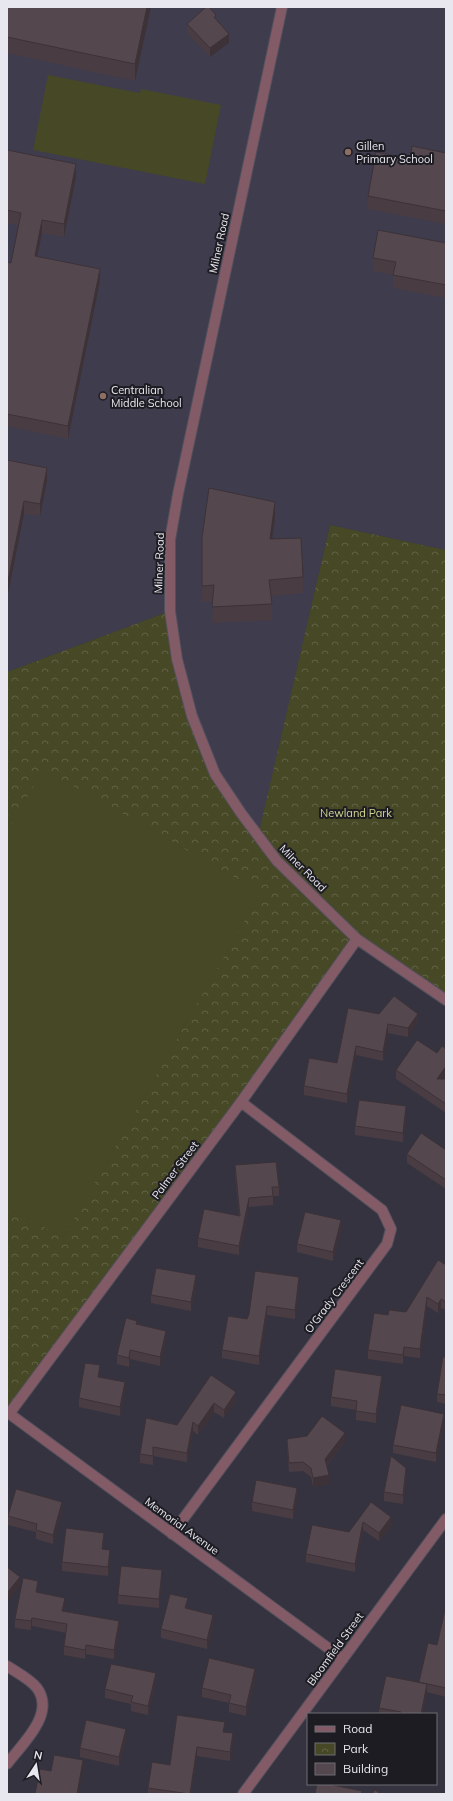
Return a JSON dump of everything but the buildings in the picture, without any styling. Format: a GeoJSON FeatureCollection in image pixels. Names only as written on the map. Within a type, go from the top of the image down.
{"type":"FeatureCollection","features":[{"type":"Feature","properties":{"kind":"street","name":"Milner Road"},"geometry":{"type":"LineString","coordinates":[[282,7],[178,494],[170,540],[170,611],[177,659],[192,716],[216,774],[241,813],[277,861],[357,939],[446,1000]]}},
{"type":"Feature","properties":{"kind":"street","name":"Palmer Street"},"geometry":{"type":"LineString","coordinates":[[8,1413],[241,1102],[357,939]]}},
{"type":"Feature","properties":{"kind":"street","name":"O'Grady Crescent"},"geometry":{"type":"LineString","coordinates":[[172,1534],[387,1244],[391,1229],[382,1210],[241,1102]]}},
{"type":"Feature","properties":{"kind":"street","name":"Memorial Avenue"},"geometry":{"type":"LineString","coordinates":[[8,1413],[343,1659]]}},
{"type":"Feature","properties":{"kind":"street","name":"Bloomfield Street"},"geometry":{"type":"LineString","coordinates":[[243,1794],[446,1519]]}},
{"type":"Feature","properties":{"kind":"street"},"geometry":{"type":"LineString","coordinates":[[7,1666],[36,1687],[42,1697],[43,1706],[40,1721],[7,1764]]}},
{"type":"Feature","properties":{"kind":"shaded area"},"geometry":{"type":"Polygon","coordinates":[[[7,7],[446,7],[446,550],[330,525],[258,837],[215,774],[192,716],[170,611],[7,672],[7,7]]]}},
{"type":"Feature","properties":{"kind":"green space"},"geometry":{"type":"Polygon","coordinates":[[[48,75],[140,93],[141,89],[221,105],[205,184],[33,150],[48,75]]]}},
{"type":"Feature","properties":{"kind":"green space","name":"Newland Park"},"geometry":{"type":"Polygon","coordinates":[[[330,525],[446,550],[446,1000],[357,939],[7,1412],[7,672],[170,611],[177,659],[215,774],[258,836],[330,525]]]}},
{"type":"Feature","properties":{"kind":"green space"},"geometry":{"type":"Polygon","coordinates":[[[43,769],[261,892],[63,1238],[7,1206],[7,833],[43,769]]]}},
{"type":"Feature","properties":{"kind":"place","name":"Gillen Primary School"},"geometry":{"type":"Point","coordinates":[348,152]}},
{"type":"Feature","properties":{"kind":"place","name":"Centralian Middle School"},"geometry":{"type":"Point","coordinates":[103,396]}}]}
